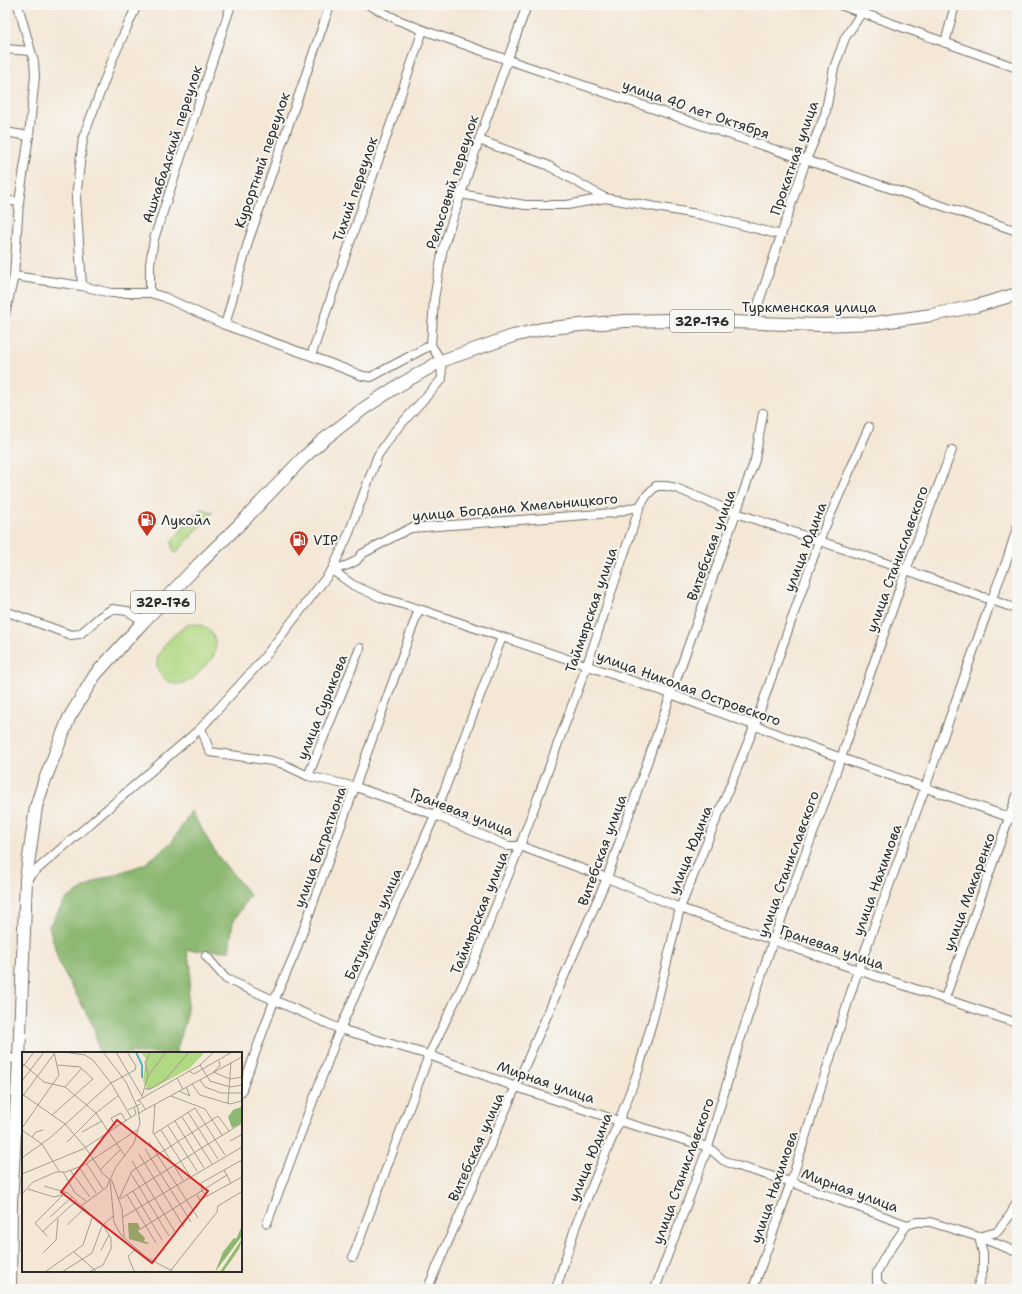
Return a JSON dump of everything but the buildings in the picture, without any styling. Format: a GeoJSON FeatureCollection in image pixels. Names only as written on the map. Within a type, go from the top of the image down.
{"type":"FeatureCollection","features":[{"type":"Feature","properties":{"kind":"main road","name":"Туркменская улица"},"geometry":{"type":"LineString","coordinates":[[10,1289],[10,1203],[20,1060],[26,879],[36,807],[44,782],[69,718],[95,675],[144,621],[302,459],[322,441],[363,409],[396,387],[440,361],[513,336],[570,326],[625,321],[670,320],[821,325],[881,323],[976,306],[1017,294]]}},
{"type":"Feature","properties":{"kind":"street"},"geometry":{"type":"LineString","coordinates":[[5,314],[14,276],[19,202],[29,136],[35,76],[34,62],[18,5]]}},
{"type":"Feature","properties":{"kind":"street"},"geometry":{"type":"LineString","coordinates":[[82,286],[76,198],[83,138],[113,58],[137,5]]}},
{"type":"Feature","properties":{"kind":"street","name":"Ашхабадский переулок"},"geometry":{"type":"LineString","coordinates":[[150,293],[150,264],[154,239],[231,5]]}},
{"type":"Feature","properties":{"kind":"street","name":"Курортный переулок"},"geometry":{"type":"LineString","coordinates":[[225,325],[249,239],[330,5]]}},
{"type":"Feature","properties":{"kind":"street","name":"улица 40 лет Октября"},"geometry":{"type":"LineString","coordinates":[[369,5],[398,20],[423,30],[508,60],[1017,231]]}},
{"type":"Feature","properties":{"kind":"street","name":"Рельсовый переулок"},"geometry":{"type":"LineString","coordinates":[[431,345],[434,299],[443,248],[478,140],[527,5]]}},
{"type":"Feature","properties":{"kind":"street"},"geometry":{"type":"LineString","coordinates":[[840,5],[863,9],[944,43],[1017,68]]}},
{"type":"Feature","properties":{"kind":"street"},"geometry":{"type":"LineString","coordinates":[[944,43],[955,5]]}},
{"type":"Feature","properties":{"kind":"street","name":"Прокатная улица"},"geometry":{"type":"LineString","coordinates":[[752,323],[806,160],[825,115],[834,68],[845,38],[863,9]]}},
{"type":"Feature","properties":{"kind":"street","name":"Тихий переулок"},"geometry":{"type":"LineString","coordinates":[[311,356],[423,30]]}},
{"type":"Feature","properties":{"kind":"street"},"geometry":{"type":"LineString","coordinates":[[5,49],[30,51]]}},
{"type":"Feature","properties":{"kind":"street"},"geometry":{"type":"LineString","coordinates":[[5,132],[29,136]]}},
{"type":"Feature","properties":{"kind":"street"},"geometry":{"type":"LineString","coordinates":[[478,140],[547,165],[605,198],[702,215],[781,235]]}},
{"type":"Feature","properties":{"kind":"street"},"geometry":{"type":"LineString","coordinates":[[460,194],[525,204],[567,205],[605,198]]}},
{"type":"Feature","properties":{"kind":"street"},"geometry":{"type":"LineString","coordinates":[[5,200],[19,202]]}},
{"type":"Feature","properties":{"kind":"street"},"geometry":{"type":"LineString","coordinates":[[14,276],[82,286],[111,293],[150,293],[164,296],[225,325],[356,374],[370,377],[431,345],[440,361],[442,379],[394,432],[378,455],[349,533],[332,570],[264,659],[200,728],[26,879]]}},
{"type":"Feature","properties":{"kind":"street","name":"Витебская улица"},"geometry":{"type":"LineString","coordinates":[[430,1283],[607,878],[755,460],[763,413]]}},
{"type":"Feature","properties":{"kind":"street","name":"улица Юдина"},"geometry":{"type":"LineString","coordinates":[[556,1289],[576,1225],[638,1071],[653,1018],[680,908],[754,725],[820,540],[869,427]]}},
{"type":"Feature","properties":{"kind":"street","name":"улица Станиславского"},"geometry":{"type":"LineString","coordinates":[[655,1289],[708,1147],[773,941],[841,758],[906,570],[952,450]]}},
{"type":"Feature","properties":{"kind":"street"},"geometry":{"type":"LineString","coordinates":[[640,506],[647,495],[656,486],[676,488],[736,513],[820,540],[1017,609]]}},
{"type":"Feature","properties":{"kind":"street","name":"улица Богдана Хмельницкого"},"geometry":{"type":"LineString","coordinates":[[332,570],[348,565],[368,551],[411,528],[613,513],[640,506]]}},
{"type":"Feature","properties":{"kind":"street","name":"Таймырская улица"},"geometry":{"type":"LineString","coordinates":[[353,1257],[429,1055],[471,968],[520,846],[587,666],[640,506]]}},
{"type":"Feature","properties":{"kind":"street","name":"улица Нахимова"},"geometry":{"type":"LineString","coordinates":[[753,1289],[791,1182],[858,970],[925,788],[1007,560],[1017,528]]}},
{"type":"Feature","properties":{"kind":"street","name":"улица Николая Островского"},"geometry":{"type":"LineString","coordinates":[[332,570],[353,585],[382,598],[419,609],[671,694],[841,758],[1013,818]]}},
{"type":"Feature","properties":{"kind":"street"},"geometry":{"type":"LineString","coordinates":[[5,611],[71,635],[80,634],[101,616],[112,609],[127,611],[144,621]]}},
{"type":"Feature","properties":{"kind":"street","name":"улица Багратиона"},"geometry":{"type":"LineString","coordinates":[[242,1089],[274,1001],[295,953],[419,609]]}},
{"type":"Feature","properties":{"kind":"street","name":"Батумская улица"},"geometry":{"type":"LineString","coordinates":[[268,1223],[340,1029],[435,815],[502,637]]}},
{"type":"Feature","properties":{"kind":"street","name":"улица Сурикова"},"geometry":{"type":"LineString","coordinates":[[308,776],[360,648]]}},
{"type":"Feature","properties":{"kind":"street","name":"Граневая улица"},"geometry":{"type":"LineString","coordinates":[[200,728],[210,752],[272,761],[283,764],[308,776],[356,787],[435,815],[508,846],[520,846],[607,878],[680,908],[858,970],[1017,1022]]}},
{"type":"Feature","properties":{"kind":"street","name":"улица Макаренко"},"geometry":{"type":"LineString","coordinates":[[945,998],[1013,818],[1017,795]]}},
{"type":"Feature","properties":{"kind":"street","name":"Мирная улица"},"geometry":{"type":"LineString","coordinates":[[206,956],[226,979],[340,1029],[429,1055],[516,1087],[619,1121],[708,1147],[723,1160],[734,1165],[791,1182],[908,1225],[917,1222],[930,1222],[979,1237],[1017,1252]]}},
{"type":"Feature","properties":{"kind":"street"},"geometry":{"type":"LineString","coordinates":[[5,1057],[20,1060]]}},
{"type":"Feature","properties":{"kind":"street"},"geometry":{"type":"LineString","coordinates":[[977,1289],[984,1270],[983,1253],[979,1237],[998,1232],[1012,1214],[1017,1201]]}},
{"type":"Feature","properties":{"kind":"street"},"geometry":{"type":"LineString","coordinates":[[884,1289],[877,1282],[877,1273],[892,1247],[908,1225]]}},
{"type":"Feature","properties":{"kind":"green space"},"geometry":{"type":"Polygon","coordinates":[[[202,509],[213,512],[175,554],[172,547],[172,541],[198,511],[202,509]]]}},
{"type":"Feature","properties":{"kind":"green space"},"geometry":{"type":"Polygon","coordinates":[[[189,624],[201,625],[209,630],[214,638],[214,653],[212,658],[192,679],[179,684],[172,683],[165,679],[158,670],[157,662],[159,655],[169,640],[189,624]]]}},
{"type":"Feature","properties":{"kind":"green space"},"geometry":{"type":"Polygon","coordinates":[[[191,811],[217,855],[250,895],[233,922],[229,951],[186,950],[191,967],[186,1019],[176,1052],[99,1052],[94,1027],[59,963],[49,926],[66,899],[98,880],[145,864],[172,842],[191,811]]]}},
{"type":"Feature","properties":{"kind":"place","name":"Лукойл"},"geometry":{"type":"Point","coordinates":[147,537]}},
{"type":"Feature","properties":{"kind":"place","name":"VIP"},"geometry":{"type":"Point","coordinates":[299,557]}}]}
